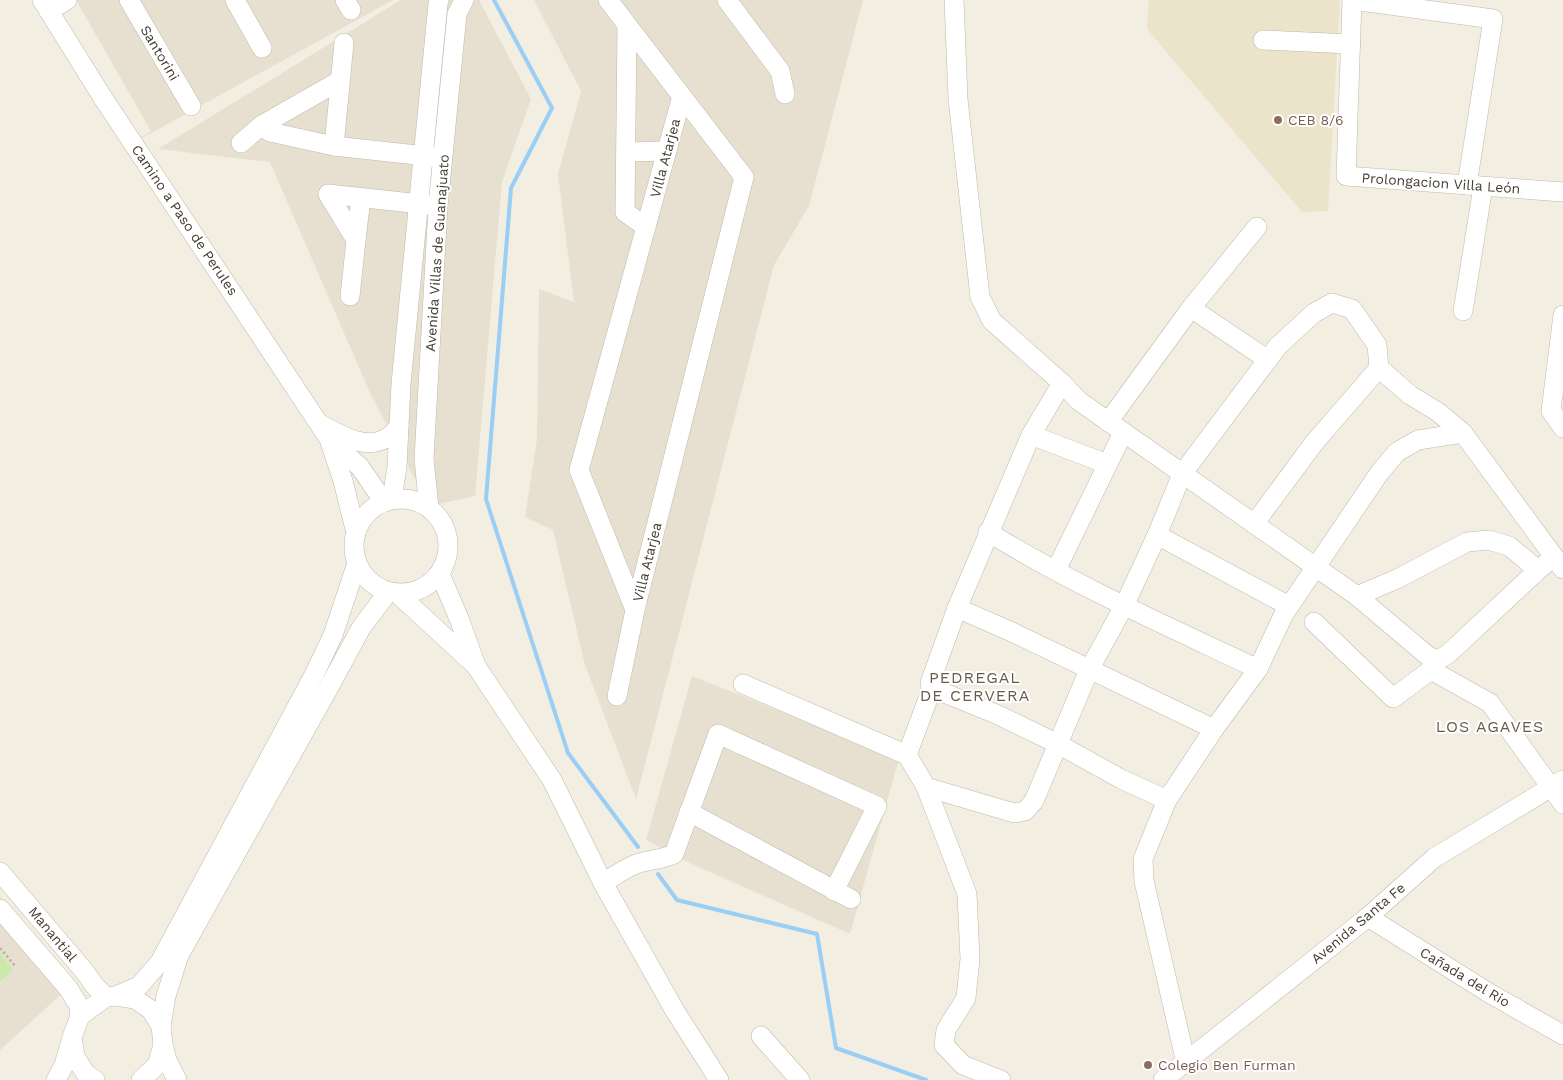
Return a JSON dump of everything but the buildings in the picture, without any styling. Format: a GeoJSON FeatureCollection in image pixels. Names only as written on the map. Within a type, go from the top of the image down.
{"type":"FeatureCollection","features":[{"type":"Feature","properties":{"kind":"street"},"geometry":{"type":"LineString","coordinates":[[45,5],[67,0]]}},
{"type":"Feature","properties":{"kind":"street","name":"Santorini"},"geometry":{"type":"LineString","coordinates":[[128,0],[191,106]]}},
{"type":"Feature","properties":{"kind":"street"},"geometry":{"type":"LineString","coordinates":[[235,0],[262,48]]}},
{"type":"Feature","properties":{"kind":"street","name":"Avenida Villas de Guanajuato"},"geometry":{"type":"LineString","coordinates":[[388,501],[397,467],[401,384],[438,4],[440,0]]}},
{"type":"Feature","properties":{"kind":"street","name":"Avenida Villas de Guanajuato"},"geometry":{"type":"LineString","coordinates":[[429,508],[424,459],[438,206],[457,14],[464,0]]}},
{"type":"Feature","properties":{"kind":"street","name":"Villa Atarjea"},"geometry":{"type":"LineString","coordinates":[[608,0],[744,177],[635,610]]}},
{"type":"Feature","properties":{"kind":"street"},"geometry":{"type":"LineString","coordinates":[[727,0],[780,71],[785,94]]}},
{"type":"Feature","properties":{"kind":"street"},"geometry":{"type":"LineString","coordinates":[[926,786],[1014,813],[1025,811],[1034,800],[1089,670],[1124,606],[1182,474],[1278,346],[1314,313],[1332,303],[1352,309],[1377,345],[1379,368],[1410,394],[1438,412],[1463,433],[1559,563],[1538,570],[1448,654],[1438,660],[1428,656],[1356,596],[1316,567],[1254,524],[1182,474],[1123,433],[1079,401],[1062,383],[992,321],[980,297],[958,98],[954,0]]}},
{"type":"Feature","properties":{"kind":"street"},"geometry":{"type":"LineString","coordinates":[[1352,0],[1493,19],[1463,311]]}},
{"type":"Feature","properties":{"kind":"street","name":"Prolongacion Villa León"},"geometry":{"type":"LineString","coordinates":[[1352,0],[1346,176],[1563,192]]}},
{"type":"Feature","properties":{"kind":"street","name":"Camino a Paso de Perules"},"geometry":{"type":"LineString","coordinates":[[45,5],[103,98],[325,432],[360,467],[388,501]]}},
{"type":"Feature","properties":{"kind":"street"},"geometry":{"type":"LineString","coordinates":[[627,25],[625,212],[646,227]]}},
{"type":"Feature","properties":{"kind":"street"},"geometry":{"type":"LineString","coordinates":[[1262,40],[1350,44]]}},
{"type":"Feature","properties":{"kind":"street"},"geometry":{"type":"LineString","coordinates":[[334,146],[344,42]]}},
{"type":"Feature","properties":{"kind":"street"},"geometry":{"type":"LineString","coordinates":[[241,143],[262,125],[339,81]]}},
{"type":"Feature","properties":{"kind":"street","name":"Villa Atarjea"},"geometry":{"type":"LineString","coordinates":[[635,610],[579,470],[682,96]]}},
{"type":"Feature","properties":{"kind":"street"},"geometry":{"type":"LineString","coordinates":[[262,125],[270,132],[334,146],[443,158]]}},
{"type":"Feature","properties":{"kind":"street"},"geometry":{"type":"LineString","coordinates":[[626,152],[667,151]]}},
{"type":"Feature","properties":{"kind":"street"},"geometry":{"type":"LineString","coordinates":[[356,240],[328,194],[438,206]]}},
{"type":"Feature","properties":{"kind":"street"},"geometry":{"type":"LineString","coordinates":[[350,296],[361,198]]}},
{"type":"Feature","properties":{"kind":"street"},"geometry":{"type":"LineString","coordinates":[[1108,422],[1191,308],[1256,227]]}},
{"type":"Feature","properties":{"kind":"street"},"geometry":{"type":"LineString","coordinates":[[1191,308],[1268,360]]}},
{"type":"Feature","properties":{"kind":"street"},"geometry":{"type":"LineString","coordinates":[[1563,315],[1551,411],[1563,428]]}},
{"type":"Feature","properties":{"kind":"street"},"geometry":{"type":"LineString","coordinates":[[1254,524],[1314,443],[1379,368]]}},
{"type":"Feature","properties":{"kind":"street"},"geometry":{"type":"LineString","coordinates":[[907,755],[932,688],[930,683],[956,608],[1031,435],[1062,383]]}},
{"type":"Feature","properties":{"kind":"street"},"geometry":{"type":"LineString","coordinates":[[325,432],[368,443],[387,438],[399,426]]}},
{"type":"Feature","properties":{"kind":"street","name":"Camino a Paso de Perules"},"geometry":{"type":"LineString","coordinates":[[325,432],[344,481],[356,533]]}},
{"type":"Feature","properties":{"kind":"street"},"geometry":{"type":"LineString","coordinates":[[1056,570],[1123,433]]}},
{"type":"Feature","properties":{"kind":"street"},"geometry":{"type":"LineString","coordinates":[[1186,1063],[1144,881],[1143,859],[1168,800],[1214,729],[1258,669],[1284,614],[1380,472],[1397,452],[1418,440],[1463,433]]}},
{"type":"Feature","properties":{"kind":"street"},"geometry":{"type":"LineString","coordinates":[[1031,435],[1107,464]]}},
{"type":"Feature","properties":{"kind":"street"},"geometry":{"type":"LineString","coordinates":[[177,1080],[167,1060],[161,1026],[166,996],[180,955],[361,628],[393,593],[416,591],[429,584],[440,574],[446,560],[448,546],[446,532],[439,518],[429,508],[418,502],[405,499],[388,501],[372,509],[362,520],[356,533],[354,548],[357,563],[364,576],[374,586],[393,593],[476,666]]}},
{"type":"Feature","properties":{"kind":"street"},"geometry":{"type":"LineString","coordinates":[[988,532],[1079,584],[1258,669]]}},
{"type":"Feature","properties":{"kind":"street"},"geometry":{"type":"LineString","coordinates":[[1156,535],[1289,606]]}},
{"type":"Feature","properties":{"kind":"street"},"geometry":{"type":"LineString","coordinates":[[1356,596],[1399,578],[1467,542],[1488,540],[1509,546],[1538,570]]}},
{"type":"Feature","properties":{"kind":"street"},"geometry":{"type":"LineString","coordinates":[[80,1016],[111,996],[139,986],[160,962],[334,635],[357,563]]}},
{"type":"Feature","properties":{"kind":"street"},"geometry":{"type":"LineString","coordinates":[[440,574],[476,666],[552,780],[603,883],[675,1011],[719,1080]]}},
{"type":"Feature","properties":{"kind":"street"},"geometry":{"type":"LineString","coordinates":[[956,608],[1012,632],[1214,729]]}},
{"type":"Feature","properties":{"kind":"street"},"geometry":{"type":"LineString","coordinates":[[617,696],[635,610]]}},
{"type":"Feature","properties":{"kind":"street"},"geometry":{"type":"LineString","coordinates":[[1314,622],[1393,698],[1431,670],[1490,703],[1557,784],[1563,804]]}},
{"type":"Feature","properties":{"kind":"street"},"geometry":{"type":"LineString","coordinates":[[743,684],[907,755],[926,786],[967,894],[970,959],[966,998],[946,1030],[944,1045],[963,1065],[1001,1080]]}},
{"type":"Feature","properties":{"kind":"street"},"geometry":{"type":"LineString","coordinates":[[932,688],[996,714],[1058,744],[1121,779],[1168,800]]}},
{"type":"Feature","properties":{"kind":"street"},"geometry":{"type":"LineString","coordinates":[[603,883],[640,863],[661,860],[674,854],[689,812],[718,734],[877,806],[843,895],[689,812]]}},
{"type":"Feature","properties":{"kind":"street","name":"Avenida Santa Fe"},"geometry":{"type":"LineString","coordinates":[[1163,1080],[1368,917],[1434,858],[1557,784]]}},
{"type":"Feature","properties":{"kind":"street","name":"Manantial"},"geometry":{"type":"LineString","coordinates":[[4,883],[94,985],[111,996]]}},
{"type":"Feature","properties":{"kind":"street"},"geometry":{"type":"LineString","coordinates":[[0,909],[68,988],[78,1006],[80,1016],[64,1065],[56,1080]]}},
{"type":"Feature","properties":{"kind":"street","name":"Cañada del Rio"},"geometry":{"type":"LineString","coordinates":[[1368,917],[1489,993],[1563,1035]]}},
{"type":"Feature","properties":{"kind":"street"},"geometry":{"type":"LineString","coordinates":[[111,996],[135,999],[151,1010],[161,1026]]}},
{"type":"Feature","properties":{"kind":"street"},"geometry":{"type":"LineString","coordinates":[[761,1036],[800,1080]]}},
{"type":"Feature","properties":{"kind":"street"},"geometry":{"type":"LineString","coordinates":[[72,1037],[75,1057],[86,1074],[95,1080]]}},
{"type":"Feature","properties":{"kind":"street"},"geometry":{"type":"LineString","coordinates":[[142,1080],[157,1065],[163,1045]]}},
{"type":"Feature","properties":{"kind":"path"},"geometry":{"type":"LineString","coordinates":[[0,948],[16,966]]}},
{"type":"Feature","properties":{"kind":"shaded area"},"geometry":{"type":"Polygon","coordinates":[[[76,0],[393,0],[133,143],[151,131],[76,0]]]}},
{"type":"Feature","properties":{"kind":"shaded area"},"geometry":{"type":"Polygon","coordinates":[[[401,0],[480,0],[531,99],[502,182],[475,496],[429,506],[370,393],[270,162],[158,149],[401,0]]]}},
{"type":"Feature","properties":{"kind":"shaded area"},"geometry":{"type":"Polygon","coordinates":[[[534,0],[863,0],[809,206],[774,265],[636,799],[585,665],[553,530],[525,517],[537,439],[539,289],[574,302],[558,174],[581,91],[534,0]]]}},
{"type":"Feature","properties":{"kind":"shaded area","name":"CEB 8/6"},"geometry":{"type":"Polygon","coordinates":[[[1149,0],[1340,0],[1328,211],[1302,212],[1147,29],[1149,0]]]}},
{"type":"Feature","properties":{"kind":"shaded area"},"geometry":{"type":"Polygon","coordinates":[[[692,676],[842,736],[898,762],[850,934],[692,864],[646,840],[692,676]]]}},
{"type":"Feature","properties":{"kind":"shaded area"},"geometry":{"type":"Polygon","coordinates":[[[0,896],[68,988],[0,1050],[0,896]]]}},
{"type":"Feature","properties":{"kind":"green space"},"geometry":{"type":"Polygon","coordinates":[[[0,953],[13,970],[0,982],[0,953]]]}},
{"type":"Feature","properties":{"kind":"waterway"},"geometry":{"type":"LineString","coordinates":[[494,0],[552,108],[511,188],[486,499],[568,753],[638,847]]}},
{"type":"Feature","properties":{"kind":"waterway"},"geometry":{"type":"LineString","coordinates":[[658,874],[677,900],[817,934],[836,1048],[926,1080]]}},
{"type":"Feature","properties":{"kind":"place","name":"CEB 8/6"},"geometry":{"type":"Point","coordinates":[1278,120]}},
{"type":"Feature","properties":{"kind":"place","name":"Colegio Ben Furman"},"geometry":{"type":"Point","coordinates":[1148,1065]}},
{"type":"Feature","properties":{"kind":"district","name":"PEDREGAL DE CERVERA"},"geometry":{"type":"Point","coordinates":[975,686]}},
{"type":"Feature","properties":{"kind":"district","name":"LOS AGAVES"},"geometry":{"type":"Point","coordinates":[1490,726]}}]}
